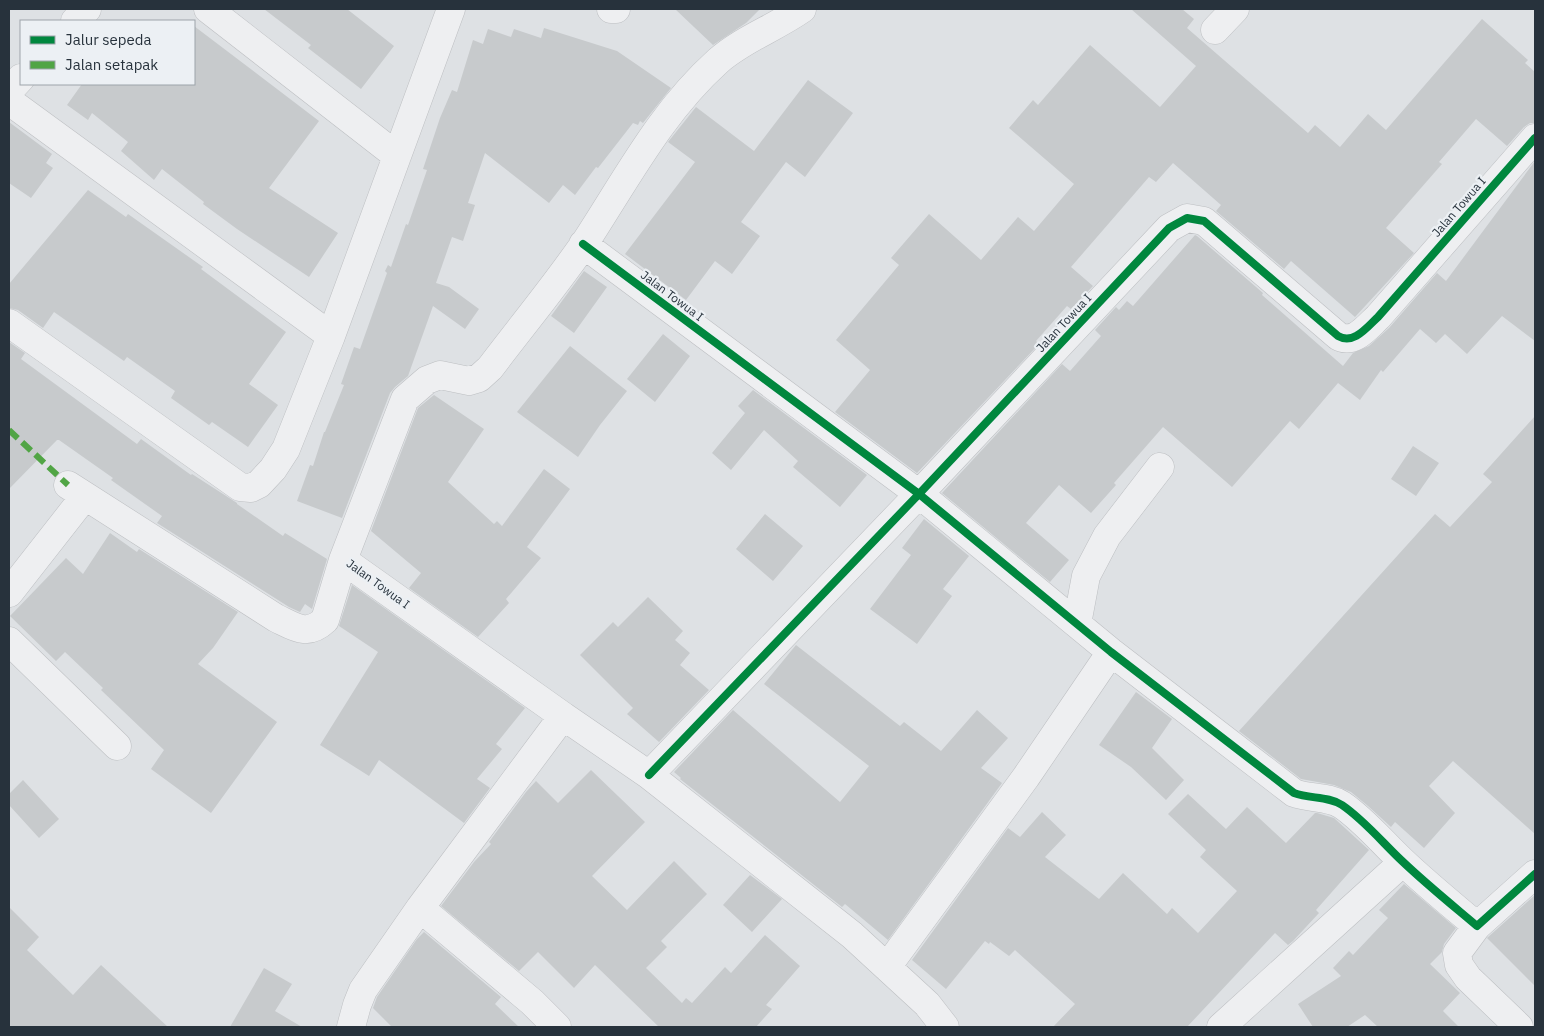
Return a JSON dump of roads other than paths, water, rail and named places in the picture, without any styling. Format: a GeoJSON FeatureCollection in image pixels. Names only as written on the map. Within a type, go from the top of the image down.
{"type":"FeatureCollection","features":[{"type":"Feature","properties":{"kind":"street"},"geometry":{"type":"LineString","coordinates":[[76,20],[87,9]]}},
{"type":"Feature","properties":{"kind":"street"},"geometry":{"type":"LineString","coordinates":[[208,9],[397,156]]}},
{"type":"Feature","properties":{"kind":"street"},"geometry":{"type":"LineString","coordinates":[[9,322],[240,487],[251,488],[260,484],[273,469],[286,448],[331,336],[451,9]]}},
{"type":"Feature","properties":{"kind":"street"},"geometry":{"type":"LineString","coordinates":[[611,9],[616,9]]}},
{"type":"Feature","properties":{"kind":"street","name":"Jalan Towua I"},"geometry":{"type":"LineString","coordinates":[[802,9],[777,25],[753,36],[720,59],[677,103],[644,148],[583,244],[485,373],[479,378],[469,381],[440,375],[427,380],[405,399],[343,560],[649,775],[852,935],[927,1004],[945,1027]]}},
{"type":"Feature","properties":{"kind":"street"},"geometry":{"type":"LineString","coordinates":[[1215,30],[1235,9]]}},
{"type":"Feature","properties":{"kind":"street"},"geometry":{"type":"LineString","coordinates":[[9,91],[20,79]]}},
{"type":"Feature","properties":{"kind":"street"},"geometry":{"type":"LineString","coordinates":[[9,101],[331,336]]}},
{"type":"Feature","properties":{"kind":"street","name":"Jalan Towua I"},"geometry":{"type":"LineString","coordinates":[[583,244],[919,494],[1170,228],[1187,218],[1204,221],[1338,336],[1349,339],[1359,335],[1378,317],[1535,138]]}},
{"type":"Feature","properties":{"kind":"street"},"geometry":{"type":"LineString","coordinates":[[1077,624],[1086,576],[1107,536],[1160,467]]}},
{"type":"Feature","properties":{"kind":"street"},"geometry":{"type":"LineString","coordinates":[[9,593],[77,491],[276,618],[297,628],[311,630],[324,620],[343,560]]}},
{"type":"Feature","properties":{"kind":"street"},"geometry":{"type":"LineString","coordinates":[[649,775],[919,494],[1111,652],[1294,793],[1331,800],[1342,805],[1476,926]]}},
{"type":"Feature","properties":{"kind":"street"},"geometry":{"type":"LineString","coordinates":[[9,641],[117,746]]}},
{"type":"Feature","properties":{"kind":"street"},"geometry":{"type":"LineString","coordinates":[[887,967],[1026,777],[1111,652]]}},
{"type":"Feature","properties":{"kind":"street"},"geometry":{"type":"LineString","coordinates":[[351,1027],[363,990],[420,908],[563,716]]}},
{"type":"Feature","properties":{"kind":"street"},"geometry":{"type":"LineString","coordinates":[[1221,1027],[1404,862]]}},
{"type":"Feature","properties":{"kind":"street"},"geometry":{"type":"LineString","coordinates":[[1520,1027],[1468,978],[1459,966],[1457,953],[1476,926],[1535,874]]}},
{"type":"Feature","properties":{"kind":"street"},"geometry":{"type":"LineString","coordinates":[[420,908],[532,1002],[557,1027]]}}]}
